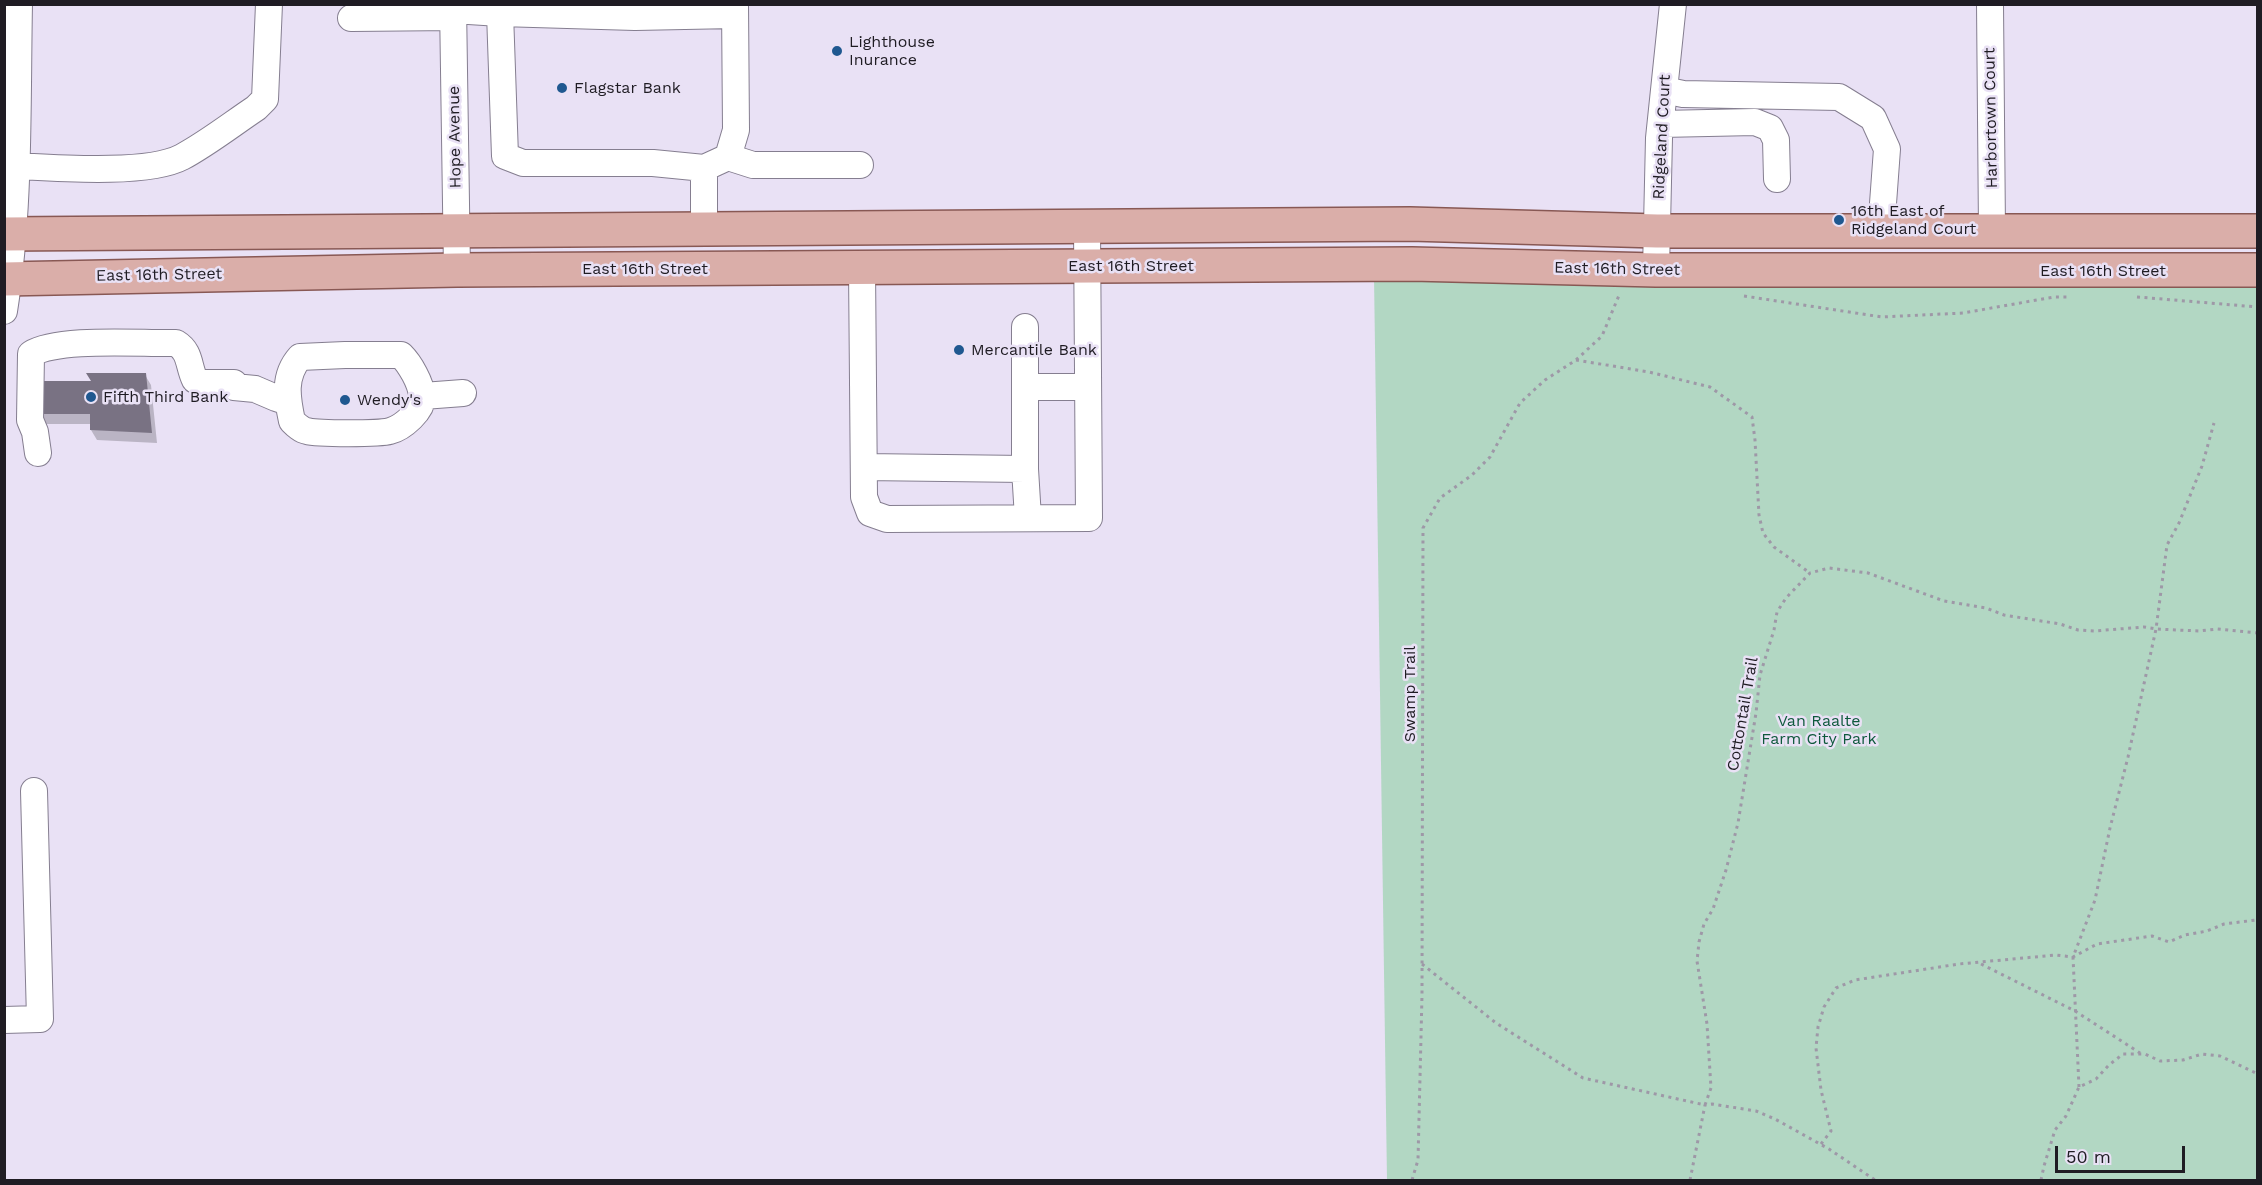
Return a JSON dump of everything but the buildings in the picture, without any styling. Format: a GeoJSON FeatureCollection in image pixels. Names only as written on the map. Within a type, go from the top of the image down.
{"type":"FeatureCollection","features":[{"type":"Feature","properties":{"kind":"main road"},"geometry":{"type":"LineString","coordinates":[[8,234],[1410,224],[1657,231],[2258,231]]}},
{"type":"Feature","properties":{"kind":"main road","name":"East 16th Street"},"geometry":{"type":"LineString","coordinates":[[7,279],[457,270],[1412,264],[1656,270],[2258,270]]}},
{"type":"Feature","properties":{"kind":"street"},"geometry":{"type":"LineString","coordinates":[[4,311],[8,234],[16,166],[19,4]]}},
{"type":"Feature","properties":{"kind":"street"},"geometry":{"type":"LineString","coordinates":[[16,166],[114,168],[152,165],[180,158],[256,108],[265,99],[269,4]]}},
{"type":"Feature","properties":{"kind":"street","name":"Ridgeland Court"},"geometry":{"type":"LineString","coordinates":[[1656,270],[1661,124],[1673,4]]}},
{"type":"Feature","properties":{"kind":"street","name":"Harbortown Court"},"geometry":{"type":"LineString","coordinates":[[1990,4],[1992,231]]}},
{"type":"Feature","properties":{"kind":"street"},"geometry":{"type":"LineString","coordinates":[[351,18],[453,10],[635,17],[735,10],[736,130],[728,157]]}},
{"type":"Feature","properties":{"kind":"street","name":"Hope Avenue"},"geometry":{"type":"LineString","coordinates":[[453,10],[457,270]]}},
{"type":"Feature","properties":{"kind":"street"},"geometry":{"type":"LineString","coordinates":[[500,13],[505,156],[522,163],[653,163],[704,168],[728,157],[753,165],[860,165]]}},
{"type":"Feature","properties":{"kind":"street"},"geometry":{"type":"LineString","coordinates":[[1664,90],[1683,94],[1839,98],[1874,118],[1887,149],[1882,217],[1884,231]]}},
{"type":"Feature","properties":{"kind":"street"},"geometry":{"type":"LineString","coordinates":[[1661,124],[1755,122],[1770,128],[1776,140],[1777,179]]}},
{"type":"Feature","properties":{"kind":"street"},"geometry":{"type":"LineString","coordinates":[[704,168],[704,230]]}},
{"type":"Feature","properties":{"kind":"street"},"geometry":{"type":"LineString","coordinates":[[862,268],[864,497],[870,513],[887,519],[1089,518],[1087,226]]}},
{"type":"Feature","properties":{"kind":"street"},"geometry":{"type":"LineString","coordinates":[[1025,327],[1028,518]]}},
{"type":"Feature","properties":{"kind":"street"},"geometry":{"type":"LineString","coordinates":[[39,453],[30,420],[29,378],[31,354],[39,349],[71,344],[176,344],[183,348],[189,357],[195,380],[202,383],[234,381],[289,389]]}},
{"type":"Feature","properties":{"kind":"street"},"geometry":{"type":"LineString","coordinates":[[401,355],[410,364],[423,396],[421,405],[404,424],[389,432],[304,431],[292,421],[289,389],[292,367],[300,357],[401,355]]}},
{"type":"Feature","properties":{"kind":"street"},"geometry":{"type":"LineString","coordinates":[[1025,387],[1088,387]]}},
{"type":"Feature","properties":{"kind":"street"},"geometry":{"type":"LineString","coordinates":[[423,396],[463,393]]}},
{"type":"Feature","properties":{"kind":"street"},"geometry":{"type":"LineString","coordinates":[[864,467],[1026,469]]}},
{"type":"Feature","properties":{"kind":"street"},"geometry":{"type":"LineString","coordinates":[[4,1020],[40,1019],[34,791]]}},
{"type":"Feature","properties":{"kind":"path","name":"Swamp Trail"},"geometry":{"type":"LineString","coordinates":[[1412,1180],[1418,1160],[1422,964],[1423,528],[1440,498],[1472,476],[1490,457],[1520,403],[1545,380],[1576,360],[1602,336],[1622,286]]}},
{"type":"Feature","properties":{"kind":"path"},"geometry":{"type":"LineString","coordinates":[[1736,295],[1882,317],[1963,312],[2054,297],[2075,297]]}},
{"type":"Feature","properties":{"kind":"path"},"geometry":{"type":"LineString","coordinates":[[2128,296],[2258,307]]}},
{"type":"Feature","properties":{"kind":"path"},"geometry":{"type":"LineString","coordinates":[[1576,360],[1649,372],[1710,387],[1752,417],[1759,515],[1763,533],[1774,547],[1809,573],[1829,567],[1868,573],[1944,601],[1986,608],[2004,615],[2060,624],[2078,630],[2144,627],[2199,631],[2217,629],[2258,633]]}},
{"type":"Feature","properties":{"kind":"path"},"geometry":{"type":"LineString","coordinates":[[2042,1180],[2055,1130],[2066,1116],[2079,1087],[2073,957],[2095,900],[2156,629],[2167,545],[2180,523],[2202,466],[2214,423]]}},
{"type":"Feature","properties":{"kind":"path","name":"Cottontail Trail"},"geometry":{"type":"LineString","coordinates":[[1690,1180],[1705,1105],[1712,1088],[1707,1024],[1697,961],[1699,942],[1726,870],[1738,823],[1760,675],[1777,612],[1786,598],[1809,573]]}},
{"type":"Feature","properties":{"kind":"path"},"geometry":{"type":"LineString","coordinates":[[1821,1144],[1831,1131],[1821,1090],[1816,1048],[1818,1027],[1824,1007],[1836,988],[1855,980],[1979,963],[2056,955],[2073,957],[2097,944],[2152,936],[2169,942],[2185,934],[2206,931],[2224,924],[2256,920],[2258,917]]}},
{"type":"Feature","properties":{"kind":"path"},"geometry":{"type":"LineString","coordinates":[[1979,963],[2075,1011],[2141,1054]]}},
{"type":"Feature","properties":{"kind":"path"},"geometry":{"type":"LineString","coordinates":[[1422,964],[1496,1023],[1584,1078],[1705,1105],[1712,1104],[1756,1112],[1775,1119],[1821,1144],[1875,1180]]}},
{"type":"Feature","properties":{"kind":"path"},"geometry":{"type":"LineString","coordinates":[[2079,1087],[2096,1079],[2122,1054],[2145,1054],[2160,1061],[2183,1060],[2202,1054],[2220,1056],[2258,1074]]}},
{"type":"Feature","properties":{"kind":"green space","name":"Van Raalte Farm City Park"},"geometry":{"type":"Polygon","coordinates":[[[1374,277],[2257,280],[2257,1180],[1387,1180],[1374,277]]]}},
{"type":"Feature","properties":{"kind":"place","name":"Lighthouse Inurance"},"geometry":{"type":"Point","coordinates":[837,51]}},
{"type":"Feature","properties":{"kind":"place","name":"Flagstar Bank"},"geometry":{"type":"Point","coordinates":[562,88]}},
{"type":"Feature","properties":{"kind":"place","name":"16th East of Ridgeland Court"},"geometry":{"type":"Point","coordinates":[1839,220]}},
{"type":"Feature","properties":{"kind":"place","name":"Mercantile Bank"},"geometry":{"type":"Point","coordinates":[959,350]}},
{"type":"Feature","properties":{"kind":"place","name":"Fifth Third Bank"},"geometry":{"type":"Point","coordinates":[91,397]}},
{"type":"Feature","properties":{"kind":"place","name":"Wendy's"},"geometry":{"type":"Point","coordinates":[345,400]}}]}
